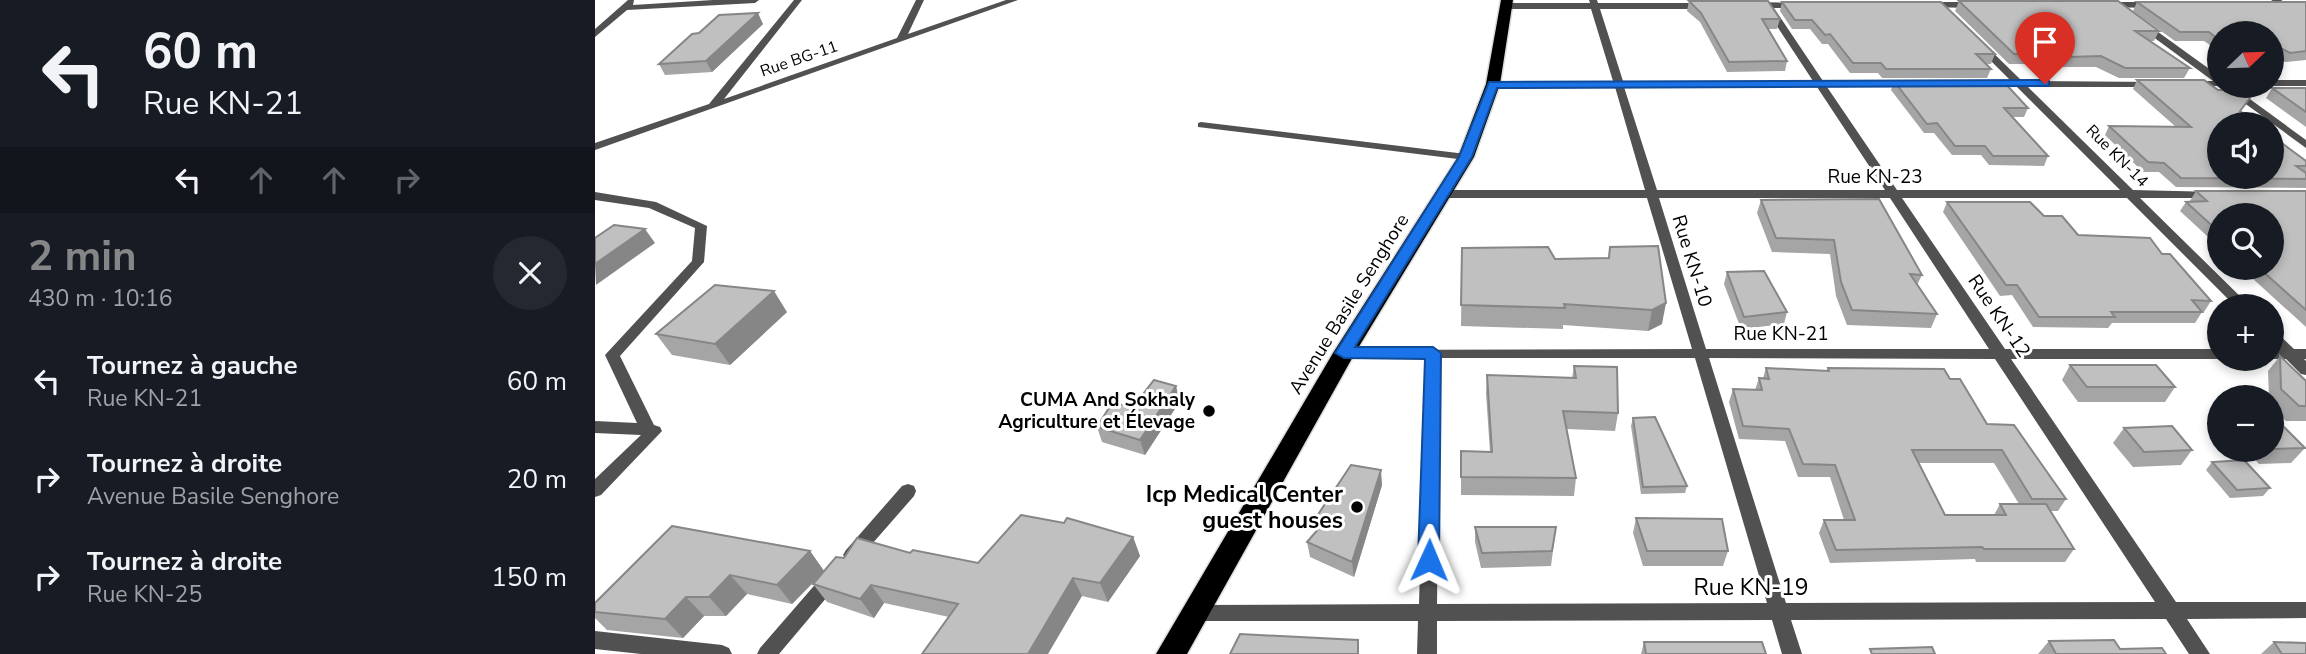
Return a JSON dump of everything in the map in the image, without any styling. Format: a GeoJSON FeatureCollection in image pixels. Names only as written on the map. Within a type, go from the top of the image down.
{"type":"FeatureCollection","features":[{"type":"Feature","properties":{"kind":"highway","name":"Avenue Basile Senghore"},"geometry":{"type":"LineString","coordinates":[[1171,654],[1344,353],[1465,157],[1493,84],[1507,3]]}},
{"type":"Feature","properties":{"kind":"street"},"geometry":{"type":"LineString","coordinates":[[595,34],[633,0]]}},
{"type":"Feature","properties":{"kind":"street"},"geometry":{"type":"LineString","coordinates":[[623,8],[755,0]]}},
{"type":"Feature","properties":{"kind":"street"},"geometry":{"type":"LineString","coordinates":[[712,106],[798,0]]}},
{"type":"Feature","properties":{"kind":"street"},"geometry":{"type":"LineString","coordinates":[[901,40],[920,0]]}},
{"type":"Feature","properties":{"kind":"street","name":"Rue BG-11"},"geometry":{"type":"LineString","coordinates":[[595,147],[1014,0]]}},
{"type":"Feature","properties":{"kind":"street"},"geometry":{"type":"LineString","coordinates":[[1507,3],[1715,6]]}},
{"type":"Feature","properties":{"kind":"street","name":"Rue KN-10"},"geometry":{"type":"LineString","coordinates":[[1594,3],[1791,654]]}},
{"type":"Feature","properties":{"kind":"street","name":"Rue KN-12"},"geometry":{"type":"LineString","coordinates":[[1767,3],[2200,654]]}},
{"type":"Feature","properties":{"kind":"street"},"geometry":{"type":"LineString","coordinates":[[1939,3],[1951,15]]}},
{"type":"Feature","properties":{"kind":"street"},"geometry":{"type":"LineString","coordinates":[[2113,3],[2127,13]]}},
{"type":"Feature","properties":{"kind":"street"},"geometry":{"type":"LineString","coordinates":[[2279,3],[2306,18]]}},
{"type":"Feature","properties":{"kind":"street"},"geometry":{"type":"LineString","coordinates":[[1742,5],[1808,5]]}},
{"type":"Feature","properties":{"kind":"street"},"geometry":{"type":"LineString","coordinates":[[1915,5],[1982,5]]}},
{"type":"Feature","properties":{"kind":"street"},"geometry":{"type":"LineString","coordinates":[[2089,5],[2157,5]]}},
{"type":"Feature","properties":{"kind":"street"},"geometry":{"type":"LineString","coordinates":[[2262,5],[2306,5]]}},
{"type":"Feature","properties":{"kind":"street"},"geometry":{"type":"LineString","coordinates":[[2138,21],[2207,73]]}},
{"type":"Feature","properties":{"kind":"street","name":"Rue KN-14"},"geometry":{"type":"LineString","coordinates":[[1971,35],[2231,294]]}},
{"type":"Feature","properties":{"kind":"street"},"geometry":{"type":"LineString","coordinates":[[2179,84],[2207,83]]}},
{"type":"Feature","properties":{"kind":"street"},"geometry":{"type":"LineString","coordinates":[[2284,83],[2306,83]]}},
{"type":"Feature","properties":{"kind":"street"},"geometry":{"type":"LineString","coordinates":[[1493,84],[1927,84]]}},
{"type":"Feature","properties":{"kind":"street"},"geometry":{"type":"LineString","coordinates":[[1980,84],[2166,84]]}},
{"type":"Feature","properties":{"kind":"street"},"geometry":{"type":"LineString","coordinates":[[2242,98],[2306,145]]}},
{"type":"Feature","properties":{"kind":"street","name":"Rue KN-23"},"geometry":{"type":"LineString","coordinates":[[1444,194],[2225,194]]}},
{"type":"Feature","properties":{"kind":"street"},"geometry":{"type":"LineString","coordinates":[[595,196],[652,205],[701,226],[698,262],[612,355],[648,429]]}},
{"type":"Feature","properties":{"kind":"street","name":"Rue KN-21"},"geometry":{"type":"LineString","coordinates":[[1344,353],[2207,354]]}},
{"type":"Feature","properties":{"kind":"street"},"geometry":{"type":"LineString","coordinates":[[1427,654],[1433,353]]}},
{"type":"Feature","properties":{"kind":"street"},"geometry":{"type":"LineString","coordinates":[[2298,354],[2306,370]]}},
{"type":"Feature","properties":{"kind":"street"},"geometry":{"type":"LineString","coordinates":[[595,427],[655,431],[595,490]]}},
{"type":"Feature","properties":{"kind":"street"},"geometry":{"type":"LineString","coordinates":[[767,654],[908,491]]}},
{"type":"Feature","properties":{"kind":"street","name":"Rue KN-19"},"geometry":{"type":"LineString","coordinates":[[1195,613],[2306,610]]}},
{"type":"Feature","properties":{"kind":"street"},"geometry":{"type":"LineString","coordinates":[[595,640],[722,654]]}},
{"type":"Feature","properties":{"kind":"lane"},"geometry":{"type":"LineString","coordinates":[[1201,125],[1465,157]]}},
{"type":"Feature","properties":{"kind":"building"},"geometry":{"type":"Polygon","coordinates":[[[1689,1],[1768,1],[1780,19],[1762,19],[1787,61],[1729,62],[1701,13],[1689,1]]]}},
{"type":"Feature","properties":{"kind":"building"},"geometry":{"type":"Polygon","coordinates":[[[1959,1],[2118,1],[2159,31],[2135,31],[2190,68],[2125,68],[2101,56],[2068,57],[2064,53],[2014,54],[1959,1]]]}},
{"type":"Feature","properties":{"kind":"building"},"geometry":{"type":"Polygon","coordinates":[[[1782,2],[1941,2],[1995,54],[1976,54],[1991,69],[1886,69],[1881,63],[1853,63],[1830,34],[1825,35],[1812,20],[1795,20],[1782,2]]]}},
{"type":"Feature","properties":{"kind":"building"},"geometry":{"type":"Polygon","coordinates":[[[2137,2],[2306,2],[2306,51],[2290,53],[2284,50],[2284,21],[2207,21],[2207,32],[2180,32],[2137,2]]]}},
{"type":"Feature","properties":{"kind":"building"},"geometry":{"type":"Polygon","coordinates":[[[758,13],[706,61],[659,64],[692,34],[699,33],[719,15],[758,13]]]}},
{"type":"Feature","properties":{"kind":"building"},"geometry":{"type":"Polygon","coordinates":[[[2137,80],[2204,80],[2207,82],[2207,98],[2250,98],[2241,112],[2207,112],[2207,178],[2181,178],[2164,163],[2148,162],[2109,126],[2191,127],[2137,80]]]}},
{"type":"Feature","properties":{"kind":"building"},"geometry":{"type":"Polygon","coordinates":[[[1894,81],[2003,81],[2028,108],[2004,108],[2048,156],[1993,156],[1985,146],[1955,146],[1937,123],[1927,124],[1894,81]]]}},
{"type":"Feature","properties":{"kind":"building"},"geometry":{"type":"Polygon","coordinates":[[[2284,88],[2306,88],[2306,112],[2284,96],[2284,88]]]}},
{"type":"Feature","properties":{"kind":"building"},"geometry":{"type":"Polygon","coordinates":[[[2284,145],[2306,161],[2306,166],[2296,166],[2306,173],[2306,179],[2284,179],[2284,145]]]}},
{"type":"Feature","properties":{"kind":"building"},"geometry":{"type":"Polygon","coordinates":[[[2196,191],[2306,191],[2306,310],[2272,280],[2284,280],[2284,203],[2207,203],[2207,221],[2186,202],[2207,201],[2196,191]]]}},
{"type":"Feature","properties":{"kind":"building"},"geometry":{"type":"Polygon","coordinates":[[[1879,199],[1922,275],[1910,274],[1937,314],[1852,310],[1841,282],[1834,240],[1776,238],[1761,200],[1879,199]]]}},
{"type":"Feature","properties":{"kind":"building"},"geometry":{"type":"Polygon","coordinates":[[[1947,202],[2030,202],[2044,216],[2062,216],[2078,235],[2150,238],[2162,254],[2170,254],[2207,296],[2207,301],[2192,300],[2202,312],[2111,312],[2115,317],[2039,317],[2017,285],[2006,285],[1947,202]]]}},
{"type":"Feature","properties":{"kind":"building"},"geometry":{"type":"Polygon","coordinates":[[[614,225],[645,229],[595,264],[595,238],[614,225]]]}},
{"type":"Feature","properties":{"kind":"building"},"geometry":{"type":"Polygon","coordinates":[[[1658,246],[1666,303],[1652,310],[1564,304],[1565,308],[1461,305],[1462,248],[1548,247],[1555,259],[1609,258],[1610,247],[1658,246]]]}},
{"type":"Feature","properties":{"kind":"building"},"geometry":{"type":"Polygon","coordinates":[[[1764,271],[1787,312],[1744,317],[1727,272],[1764,271]]]}},
{"type":"Feature","properties":{"kind":"building"},"geometry":{"type":"Polygon","coordinates":[[[715,285],[774,291],[715,344],[656,334],[715,285]]]}},
{"type":"Feature","properties":{"kind":"building"},"geometry":{"type":"Polygon","coordinates":[[[2284,360],[2306,381],[2306,406],[2299,406],[2284,392],[2284,385],[2281,385],[2280,371],[2284,371],[2284,360]]]}},
{"type":"Feature","properties":{"kind":"building"},"geometry":{"type":"Polygon","coordinates":[[[2070,365],[2156,365],[2175,387],[2087,387],[2070,365]]]}},
{"type":"Feature","properties":{"kind":"building"},"geometry":{"type":"Polygon","coordinates":[[[1574,366],[1617,367],[1618,413],[1563,411],[1576,478],[1461,477],[1461,451],[1492,452],[1487,375],[1576,378],[1574,366]]]}},
{"type":"Feature","properties":{"kind":"building"},"geometry":{"type":"Polygon","coordinates":[[[1766,368],[1829,371],[1828,368],[1944,369],[1950,379],[1960,379],[1987,424],[2014,425],[2066,499],[2032,499],[2002,450],[1912,450],[1945,515],[2006,515],[2000,504],[2046,504],[2074,549],[1982,547],[1836,550],[1824,520],[1855,520],[1835,465],[1803,464],[1789,429],[1743,426],[1733,389],[1762,390],[1759,378],[1769,379],[1766,368]]]}},
{"type":"Feature","properties":{"kind":"building"},"geometry":{"type":"Polygon","coordinates":[[[1154,380],[1176,386],[1140,440],[1097,427],[1112,403],[1133,407],[1154,380]]]}},
{"type":"Feature","properties":{"kind":"building"},"geometry":{"type":"Polygon","coordinates":[[[1655,417],[1687,486],[1643,487],[1633,418],[1655,417]]]}},
{"type":"Feature","properties":{"kind":"building"},"geometry":{"type":"Polygon","coordinates":[[[2172,426],[2192,450],[2144,452],[2124,428],[2172,426]]]}},
{"type":"Feature","properties":{"kind":"building"},"geometry":{"type":"Polygon","coordinates":[[[2284,427],[2305,448],[2284,449],[2284,427]]]}},
{"type":"Feature","properties":{"kind":"building"},"geometry":{"type":"Polygon","coordinates":[[[2212,462],[2246,462],[2270,488],[2237,490],[2212,462]]]}},
{"type":"Feature","properties":{"kind":"building"},"geometry":{"type":"Polygon","coordinates":[[[1351,465],[1381,470],[1352,562],[1307,542],[1328,518],[1317,516],[1351,465]]]}},
{"type":"Feature","properties":{"kind":"building"},"geometry":{"type":"Polygon","coordinates":[[[1021,515],[1064,523],[1067,518],[1133,537],[1100,583],[1073,578],[1028,654],[922,654],[958,604],[871,585],[860,599],[813,584],[836,557],[844,558],[857,538],[910,553],[913,550],[978,563],[1021,515]]]}},
{"type":"Feature","properties":{"kind":"building"},"geometry":{"type":"Polygon","coordinates":[[[1636,518],[1722,519],[1728,551],[1647,551],[1636,518]]]}},
{"type":"Feature","properties":{"kind":"building"},"geometry":{"type":"Polygon","coordinates":[[[672,526],[810,551],[777,585],[730,575],[709,597],[686,597],[665,619],[595,612],[595,603],[672,526]]]}},
{"type":"Feature","properties":{"kind":"building"},"geometry":{"type":"Polygon","coordinates":[[[1475,527],[1556,527],[1552,551],[1482,553],[1475,527]]]}},
{"type":"Feature","properties":{"kind":"building"},"geometry":{"type":"Polygon","coordinates":[[[1240,634],[1358,640],[1358,654],[1230,654],[1240,634]]]}},
{"type":"Feature","properties":{"kind":"building"},"geometry":{"type":"Polygon","coordinates":[[[2114,640],[2120,649],[2162,648],[2166,654],[2056,654],[2049,641],[2114,640]]]}},
{"type":"Feature","properties":{"kind":"building"},"geometry":{"type":"Polygon","coordinates":[[[1644,642],[1762,642],[1766,654],[1646,654],[1644,642]]]}},
{"type":"Feature","properties":{"kind":"building"},"geometry":{"type":"Polygon","coordinates":[[[2274,642],[2306,643],[2306,654],[2282,654],[2274,642]]]}},
{"type":"Feature","properties":{"kind":"building"},"geometry":{"type":"Polygon","coordinates":[[[1932,647],[1935,654],[1872,654],[1870,649],[1932,647]]]}},
{"type":"Feature","properties":{"kind":"place","name":"CUMA And Sokhaly Agriculture et Élevage"},"geometry":{"type":"Point","coordinates":[1209,411]}},
{"type":"Feature","properties":{"kind":"place","name":"Icp Medical Center guest houses"},"geometry":{"type":"Point","coordinates":[1357,507]}},
{"type":"Feature","properties":{"kind":"route"},"geometry":{"type":"LineString","coordinates":[[1429,560],[1433,353],[1344,353],[1465,157],[1493,84],[2045,84]]}}]}
